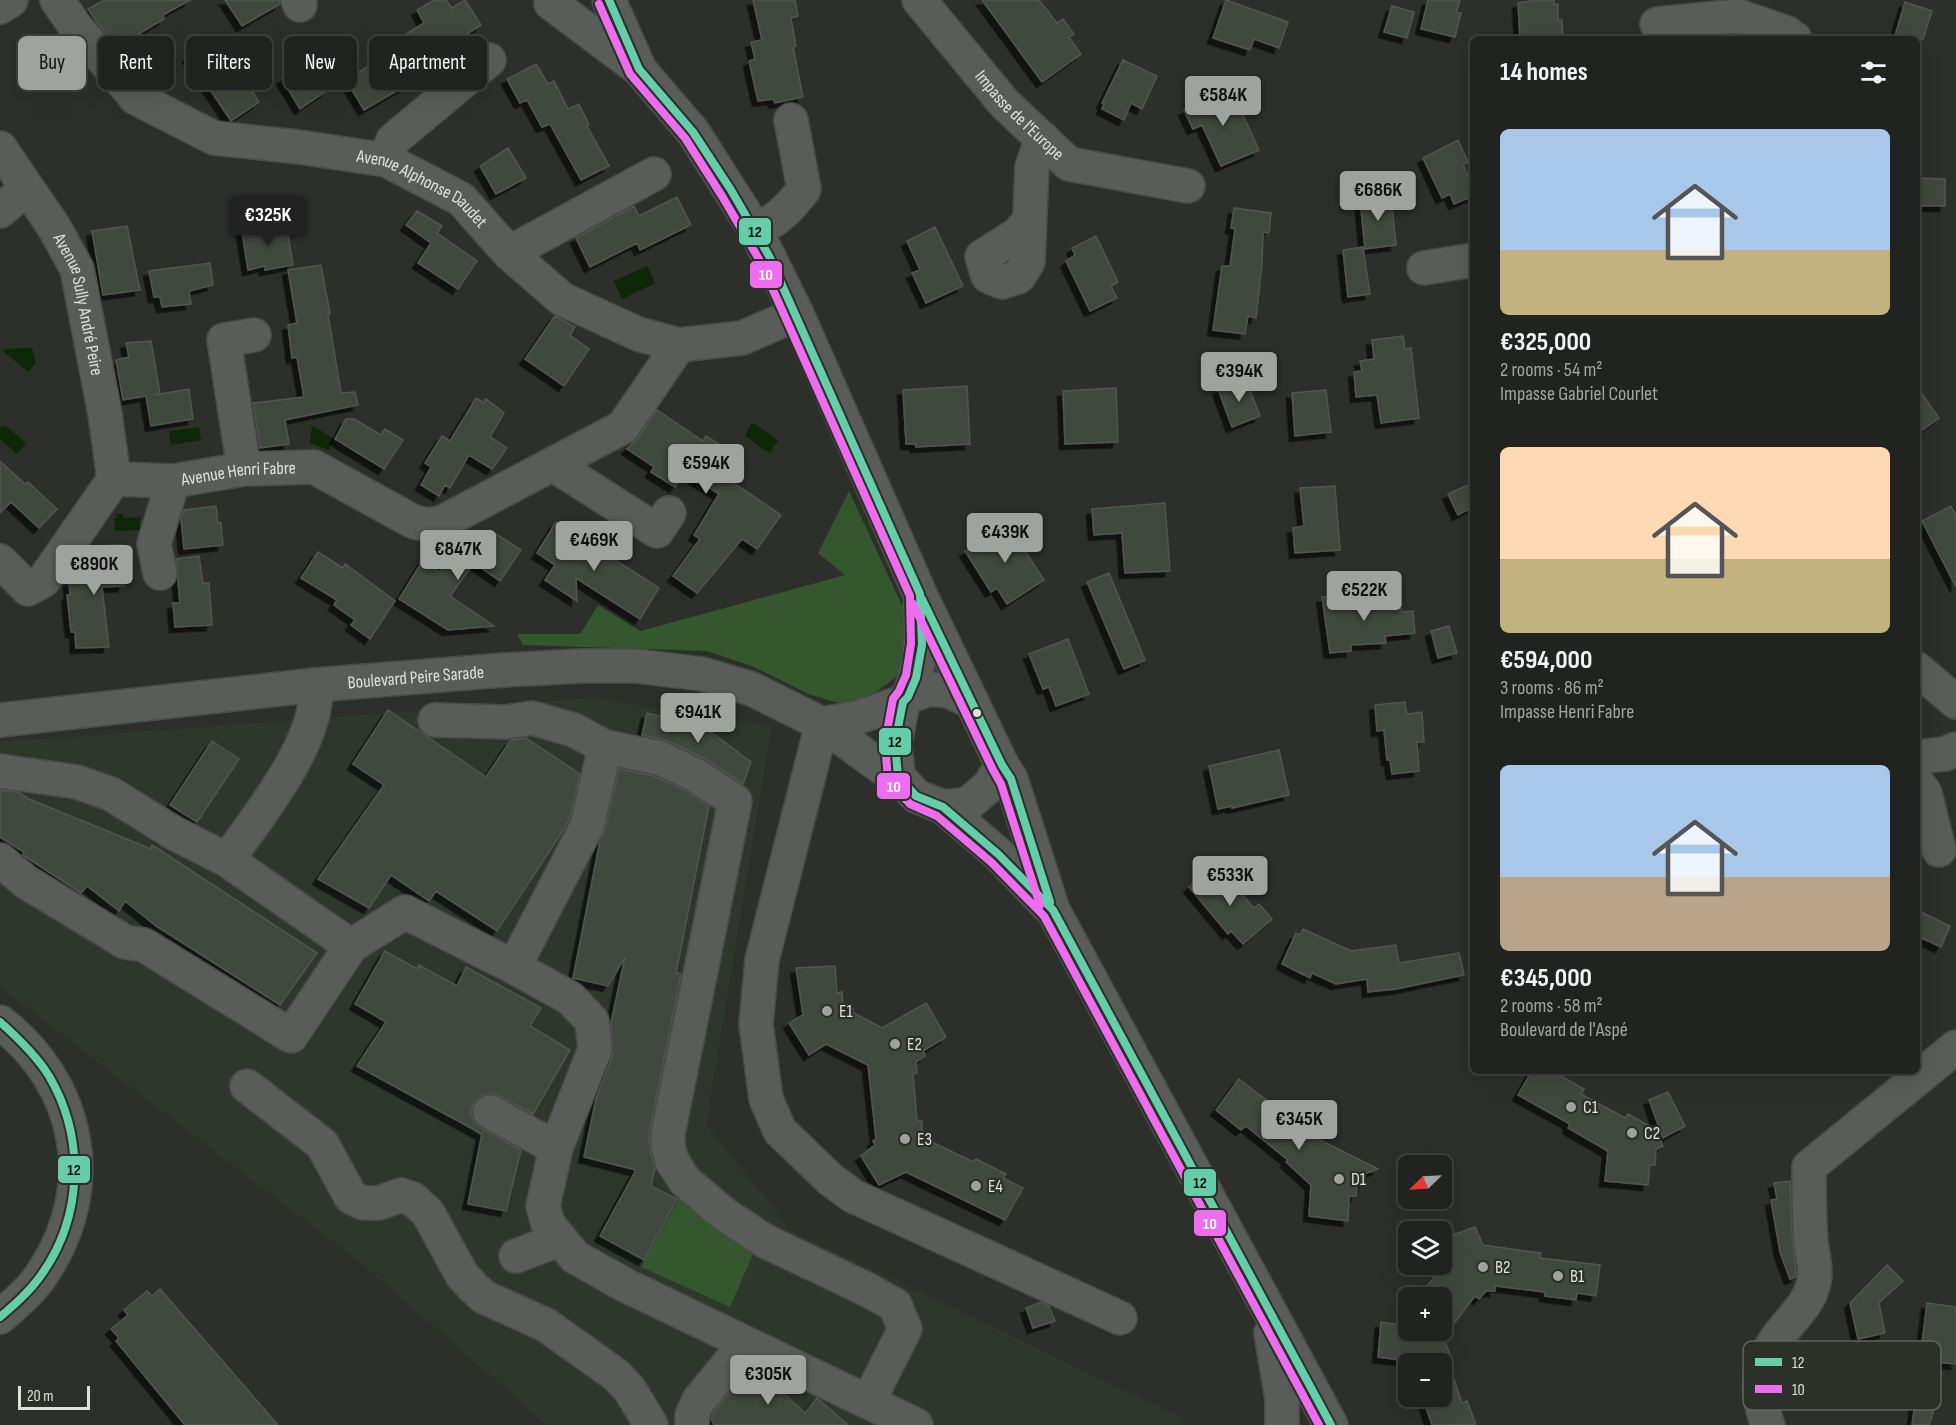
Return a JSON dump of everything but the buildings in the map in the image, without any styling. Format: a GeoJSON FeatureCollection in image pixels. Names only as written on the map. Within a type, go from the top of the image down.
{"type":"FeatureCollection","features":[{"type":"Feature","properties":{"kind":"street"},"geometry":{"type":"LineString","coordinates":[[0,7],[11,0]]}},
{"type":"Feature","properties":{"kind":"street","name":"Avenue Alphonse Daudet"},"geometry":{"type":"LineString","coordinates":[[57,0],[75,26],[135,98],[214,138],[299,147],[386,160],[461,199],[509,253],[562,299],[638,334],[679,345],[742,338],[796,314]]}},
{"type":"Feature","properties":{"kind":"street"},"geometry":{"type":"LineString","coordinates":[[548,1],[563,6],[575,5],[588,0]]}},
{"type":"Feature","properties":{"kind":"street"},"geometry":{"type":"LineString","coordinates":[[609,0],[639,69]]}},
{"type":"Feature","properties":{"kind":"street","name":"Impasse de l'Europe"},"geometry":{"type":"LineString","coordinates":[[919,0],[1005,104],[1069,164],[1188,186]]}},
{"type":"Feature","properties":{"kind":"street"},"geometry":{"type":"LineString","coordinates":[[548,1],[639,69],[693,132],[756,231],[796,314],[920,594],[1002,765],[1011,779],[1053,910],[1331,1425]]}},
{"type":"Feature","properties":{"kind":"street"},"geometry":{"type":"LineString","coordinates":[[1657,21],[1738,16],[1790,36]]}},
{"type":"Feature","properties":{"kind":"street"},"geometry":{"type":"LineString","coordinates":[[386,160],[393,140],[489,60]]}},
{"type":"Feature","properties":{"kind":"street"},"geometry":{"type":"LineString","coordinates":[[756,231],[773,222],[790,208],[804,189],[791,120]]}},
{"type":"Feature","properties":{"kind":"street"},"geometry":{"type":"LineString","coordinates":[[1029,221],[1032,167],[1041,138]]}},
{"type":"Feature","properties":{"kind":"street","name":"Avenue Sully André Peire"},"geometry":{"type":"LineString","coordinates":[[0,148],[54,227],[77,269],[105,414],[114,479]]}},
{"type":"Feature","properties":{"kind":"street"},"geometry":{"type":"LineString","coordinates":[[509,253],[654,174]]}},
{"type":"Feature","properties":{"kind":"street"},"geometry":{"type":"LineString","coordinates":[[0,211],[26,189]]}},
{"type":"Feature","properties":{"kind":"street"},"geometry":{"type":"LineString","coordinates":[[1424,268],[1470,260]]}},
{"type":"Feature","properties":{"kind":"street"},"geometry":{"type":"LineString","coordinates":[[244,469],[224,340],[254,335]]}},
{"type":"Feature","properties":{"kind":"street","name":"Avenue Henri Fabre"},"geometry":{"type":"LineString","coordinates":[[114,479],[173,480],[244,469],[314,467],[414,522],[428,525],[441,523],[623,427],[679,345]]}},
{"type":"Feature","properties":{"kind":"street"},"geometry":{"type":"LineString","coordinates":[[554,465],[657,531],[669,513]]}},
{"type":"Feature","properties":{"kind":"street"},"geometry":{"type":"LineString","coordinates":[[0,561],[28,589],[44,580],[114,479]]}},
{"type":"Feature","properties":{"kind":"street"},"geometry":{"type":"LineString","coordinates":[[160,573],[154,544],[173,480]]}},
{"type":"Feature","properties":{"kind":"street"},"geometry":{"type":"LineString","coordinates":[[920,594],[922,645],[916,678],[905,700],[895,743],[898,776],[916,796],[943,807],[998,854],[1053,910]]}},
{"type":"Feature","properties":{"kind":"street","name":"Boulevard Peire Sarade"},"geometry":{"type":"LineString","coordinates":[[0,720],[315,685],[504,670],[636,666],[702,674],[752,689],[822,724],[884,769],[898,776]]}},
{"type":"Feature","properties":{"kind":"street"},"geometry":{"type":"LineString","coordinates":[[1920,672],[1956,702]]}},
{"type":"Feature","properties":{"kind":"street"},"geometry":{"type":"LineString","coordinates":[[227,860],[291,768],[311,719],[317,698],[315,685]]}},
{"type":"Feature","properties":{"kind":"street"},"geometry":{"type":"LineString","coordinates":[[972,702],[949,691],[929,689],[856,718],[822,724],[762,960],[756,1024],[766,1099],[780,1131],[830,1179],[853,1196],[1120,1318]]}},
{"type":"Feature","properties":{"kind":"street"},"geometry":{"type":"LineString","coordinates":[[435,720],[506,722],[532,718],[574,730],[605,747],[660,758],[695,775],[735,801],[668,1134],[668,1146],[672,1161],[685,1181],[724,1214],[765,1241],[895,1305],[905,1329],[868,1402]]}},
{"type":"Feature","properties":{"kind":"street"},"geometry":{"type":"LineString","coordinates":[[514,967],[587,826],[605,747]]}},
{"type":"Feature","properties":{"kind":"street"},"geometry":{"type":"LineString","coordinates":[[1920,757],[1945,754],[1956,749]]}},
{"type":"Feature","properties":{"kind":"street"},"geometry":{"type":"LineString","coordinates":[[943,807],[968,804],[988,786],[1002,765]]}},
{"type":"Feature","properties":{"kind":"street"},"geometry":{"type":"LineString","coordinates":[[0,771],[77,782],[111,794],[174,833],[227,860],[351,946]]}},
{"type":"Feature","properties":{"kind":"street"},"geometry":{"type":"LineString","coordinates":[[1920,786],[1925,793],[1939,850]]}},
{"type":"Feature","properties":{"kind":"street"},"geometry":{"type":"LineString","coordinates":[[0,860],[26,882],[125,942],[144,945],[291,1036],[351,946],[405,912],[570,998],[592,1021],[595,1049],[556,1148],[543,1206],[548,1224],[560,1239],[575,1257],[624,1285],[916,1425]]}},
{"type":"Feature","properties":{"kind":"street"},"geometry":{"type":"LineString","coordinates":[[0,1023],[20,1038],[40,1060],[56,1086],[67,1112],[75,1142],[77,1177],[71,1212],[59,1246],[37,1281],[0,1317]]}},
{"type":"Feature","properties":{"kind":"street"},"geometry":{"type":"LineString","coordinates":[[1776,1341],[1805,1305],[1815,1280],[1811,1242],[1809,1167],[1956,1047]]}},
{"type":"Feature","properties":{"kind":"street"},"geometry":{"type":"LineString","coordinates":[[247,1086],[322,1144],[351,1197],[363,1203],[379,1203],[401,1195],[413,1198],[428,1213],[462,1275],[473,1287],[484,1297],[546,1326],[616,1375],[630,1390],[651,1425]]}},
{"type":"Feature","properties":{"kind":"street"},"geometry":{"type":"LineString","coordinates":[[490,1112],[556,1148]]}},
{"type":"Feature","properties":{"kind":"street"},"geometry":{"type":"LineString","coordinates":[[516,1256],[560,1239]]}},
{"type":"Feature","properties":{"kind":"street"},"geometry":{"type":"LineString","coordinates":[[1267,1308],[1282,1398],[1283,1423]]}},
{"type":"Feature","properties":{"kind":"street"},"geometry":{"type":"LineString","coordinates":[[692,1425],[692,1415],[699,1400],[745,1344]]}},
{"type":"Feature","properties":{"kind":"street"},"geometry":{"type":"LineString","coordinates":[[1762,1410],[1768,1425]]}},
{"type":"Feature","properties":{"kind":"shaded area"},"geometry":{"type":"Polygon","coordinates":[[[647,266],[655,283],[622,299],[614,281],[647,266]]]}},
{"type":"Feature","properties":{"kind":"shaded area"},"geometry":{"type":"Polygon","coordinates":[[[32,348],[36,363],[28,372],[3,351],[4,349],[32,348]]]}},
{"type":"Feature","properties":{"kind":"shaded area"},"geometry":{"type":"Polygon","coordinates":[[[751,424],[755,424],[778,440],[771,452],[745,436],[751,424]]]}},
{"type":"Feature","properties":{"kind":"shaded area"},"geometry":{"type":"Polygon","coordinates":[[[5,425],[26,443],[17,454],[0,439],[0,427],[5,425]]]}},
{"type":"Feature","properties":{"kind":"shaded area"},"geometry":{"type":"Polygon","coordinates":[[[312,425],[334,439],[329,450],[310,443],[312,425]]]}},
{"type":"Feature","properties":{"kind":"shaded area"},"geometry":{"type":"Polygon","coordinates":[[[199,427],[201,440],[171,445],[169,431],[199,427]]]}},
{"type":"Feature","properties":{"kind":"shaded area"},"geometry":{"type":"Polygon","coordinates":[[[849,491],[905,612],[904,663],[895,678],[862,702],[843,704],[811,695],[754,667],[707,651],[523,645],[517,634],[580,634],[598,605],[640,631],[845,575],[818,553],[849,491]]]}},
{"type":"Feature","properties":{"kind":"shaded area"},"geometry":{"type":"Polygon","coordinates":[[[116,514],[123,514],[123,518],[140,517],[140,530],[115,531],[116,514]]]}},
{"type":"Feature","properties":{"kind":"shaded area"},"geometry":{"type":"Polygon","coordinates":[[[594,698],[772,726],[706,1125],[791,1230],[1184,1419],[1182,1425],[547,1425],[362,1264],[0,987],[0,742],[594,698]]]}},
{"type":"Feature","properties":{"kind":"shaded area"},"geometry":{"type":"Polygon","coordinates":[[[681,1195],[757,1245],[730,1307],[641,1267],[681,1195]]]}},
{"type":"Feature","properties":{"kind":"transit line","name":"12"},"geometry":{"type":"LineString","coordinates":[[609,0],[639,69],[693,132],[731,190],[769,256],[920,594],[922,645],[916,678],[908,697],[903,702],[895,743],[898,776],[916,796],[943,807],[998,854],[1053,910],[1331,1425]]}},
{"type":"Feature","properties":{"kind":"transit line","name":"10"},"geometry":{"type":"LineString","coordinates":[[599,4],[630,74],[685,138],[760,261],[910,596],[911,644],[906,675],[893,699],[885,742],[888,780],[910,804],[937,816],[991,862],[1044,916],[1319,1425]]}},
{"type":"Feature","properties":{"kind":"transit line","name":"12"},"geometry":{"type":"LineString","coordinates":[[922,599],[1002,765],[1011,779],[1050,902]]}},
{"type":"Feature","properties":{"kind":"transit line","name":"10"},"geometry":{"type":"LineString","coordinates":[[913,604],[1001,784],[1040,905]]}},
{"type":"Feature","properties":{"kind":"transit line","name":"12"},"geometry":{"type":"LineString","coordinates":[[0,1022],[20,1041],[49,1076],[61,1100],[74,1152],[71,1205],[54,1255],[30,1289],[0,1317]]}},
{"type":"Feature","properties":{"kind":"place","name":"E1"},"geometry":{"type":"Point","coordinates":[827,1011]}},
{"type":"Feature","properties":{"kind":"place","name":"E2"},"geometry":{"type":"Point","coordinates":[895,1044]}},
{"type":"Feature","properties":{"kind":"place","name":"C1"},"geometry":{"type":"Point","coordinates":[1571,1107]}},
{"type":"Feature","properties":{"kind":"place","name":"C2"},"geometry":{"type":"Point","coordinates":[1632,1133]}},
{"type":"Feature","properties":{"kind":"place","name":"E3"},"geometry":{"type":"Point","coordinates":[905,1139]}},
{"type":"Feature","properties":{"kind":"place","name":"D1"},"geometry":{"type":"Point","coordinates":[1339,1179]}},
{"type":"Feature","properties":{"kind":"place","name":"E4"},"geometry":{"type":"Point","coordinates":[976,1186]}},
{"type":"Feature","properties":{"kind":"place","name":"B2"},"geometry":{"type":"Point","coordinates":[1483,1267]}},
{"type":"Feature","properties":{"kind":"place","name":"B1"},"geometry":{"type":"Point","coordinates":[1558,1276]}}]}
